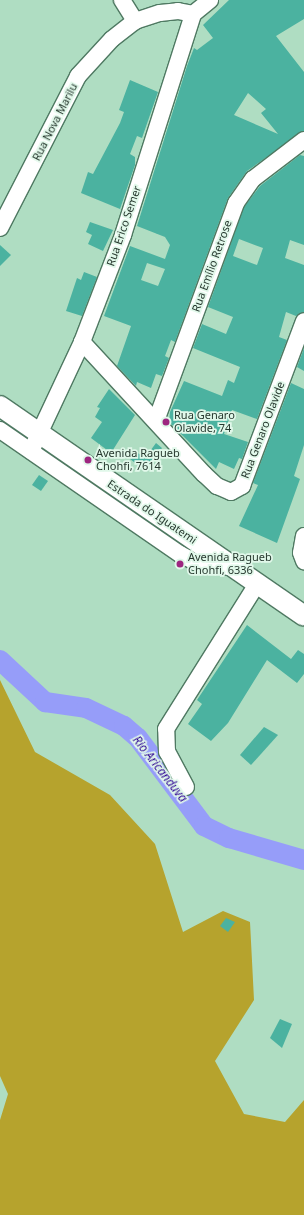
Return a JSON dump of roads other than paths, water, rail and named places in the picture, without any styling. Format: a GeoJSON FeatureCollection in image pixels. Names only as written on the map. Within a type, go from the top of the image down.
{"type":"FeatureCollection","features":[{"type":"Feature","properties":{"kind":"main road","name":"Estrada do Iguatemi"},"geometry":{"type":"LineString","coordinates":[[0,406],[304,616]]}},
{"type":"Feature","properties":{"kind":"street"},"geometry":{"type":"LineString","coordinates":[[122,0],[136,21]]}},
{"type":"Feature","properties":{"kind":"street"},"geometry":{"type":"LineString","coordinates":[[185,8],[210,0]]}},
{"type":"Feature","properties":{"kind":"street","name":"Rua Nova Marilu"},"geometry":{"type":"LineString","coordinates":[[0,228],[78,76],[112,39],[136,21],[185,8]]}},
{"type":"Feature","properties":{"kind":"street","name":"Rua Erico Semer"},"geometry":{"type":"LineString","coordinates":[[31,451],[82,342],[123,235],[185,8]]}},
{"type":"Feature","properties":{"kind":"street","name":"Rua Emílio Retrose"},"geometry":{"type":"LineString","coordinates":[[156,418],[236,203],[253,179],[304,140]]}},
{"type":"Feature","properties":{"kind":"street","name":"Rua Genaro Olavide"},"geometry":{"type":"LineString","coordinates":[[82,342],[156,418],[217,486],[225,491],[236,490],[242,486],[304,321]]}},
{"type":"Feature","properties":{"kind":"street"},"geometry":{"type":"LineString","coordinates":[[0,430],[180,554],[195,562],[235,568]]}},
{"type":"Feature","properties":{"kind":"street"},"geometry":{"type":"LineString","coordinates":[[304,536],[301,553],[304,562]]}},
{"type":"Feature","properties":{"kind":"street"},"geometry":{"type":"LineString","coordinates":[[186,787],[167,752],[166,729],[185,693],[257,584]]}},
{"type":"Feature","properties":{"kind":"waterway","name":"Rio Aricanduva"},"geometry":{"type":"LineString","coordinates":[[0,660],[45,702],[86,708],[124,726],[138,738],[204,826],[229,838],[304,860]]}},
{"type":"Feature","properties":{"kind":"place","name":"Rua Genaro Olavide, 74"},"geometry":{"type":"Point","coordinates":[166,422]}},
{"type":"Feature","properties":{"kind":"place","name":"Avenida Ragueb Chohfi, 7614"},"geometry":{"type":"Point","coordinates":[88,460]}},
{"type":"Feature","properties":{"kind":"place","name":"Avenida Ragueb Chohfi, 6336"},"geometry":{"type":"Point","coordinates":[180,564]}}]}
